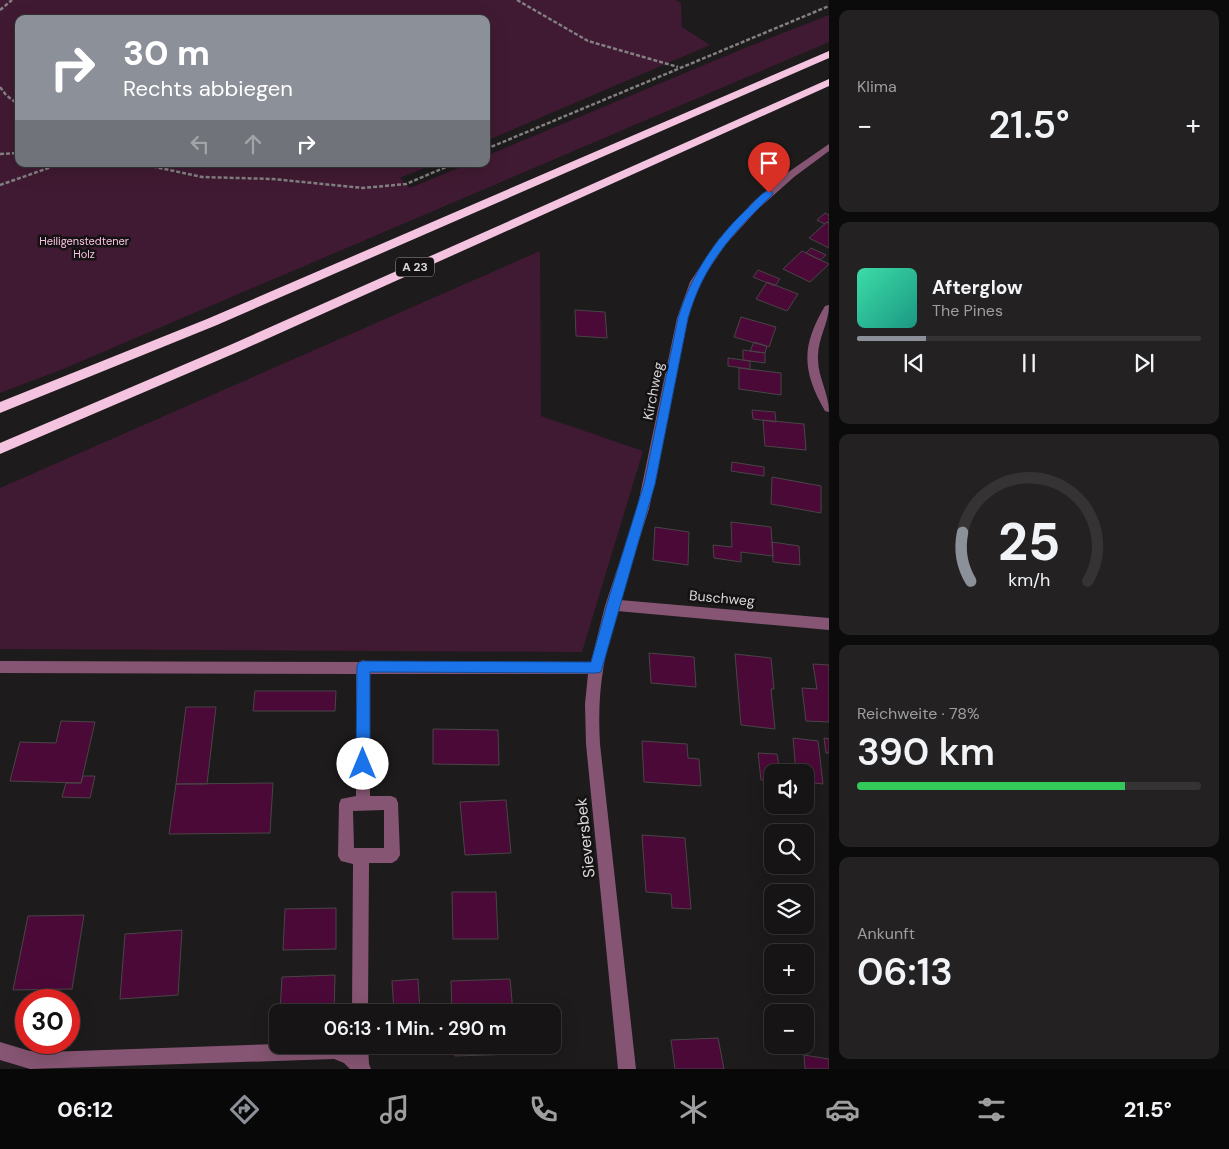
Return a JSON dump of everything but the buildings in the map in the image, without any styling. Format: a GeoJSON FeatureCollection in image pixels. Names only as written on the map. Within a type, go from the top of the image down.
{"type":"FeatureCollection","features":[{"type":"Feature","properties":{"kind":"highway","name":"A 23"},"geometry":{"type":"LineString","coordinates":[[0,408],[212,322],[829,54]]}},
{"type":"Feature","properties":{"kind":"highway","name":"A 23"},"geometry":{"type":"LineString","coordinates":[[0,449],[235,348],[829,82]]}},
{"type":"Feature","properties":{"kind":"street","name":"Kirchweg"},"geometry":{"type":"LineString","coordinates":[[613,604],[644,506],[683,318],[695,284],[718,245],[732,228],[794,171],[829,147]]}},
{"type":"Feature","properties":{"kind":"street"},"geometry":{"type":"LineString","coordinates":[[829,309],[816,332],[812,354],[814,377],[829,408]]}},
{"type":"Feature","properties":{"kind":"street","name":"Buschweg"},"geometry":{"type":"LineString","coordinates":[[613,604],[829,624]]}},
{"type":"Feature","properties":{"kind":"street","name":"Sieversbek"},"geometry":{"type":"LineString","coordinates":[[613,604],[596,668],[592,706],[593,744],[627,1069]]}},
{"type":"Feature","properties":{"kind":"street"},"geometry":{"type":"LineString","coordinates":[[0,667],[364,666],[596,668]]}},
{"type":"Feature","properties":{"kind":"street"},"geometry":{"type":"LineString","coordinates":[[363,803],[364,666]]}},
{"type":"Feature","properties":{"kind":"street"},"geometry":{"type":"LineString","coordinates":[[391,803],[392,855],[361,856],[346,856],[346,804],[391,803]]}},
{"type":"Feature","properties":{"kind":"street"},"geometry":{"type":"LineString","coordinates":[[360,1004],[361,856]]}},
{"type":"Feature","properties":{"kind":"street"},"geometry":{"type":"LineString","coordinates":[[0,1051],[30,1060],[74,1065],[335,1050],[350,1057],[361,1068]]}},
{"type":"Feature","properties":{"kind":"street"},"geometry":{"type":"LineString","coordinates":[[360,1054],[361,1068]]}},
{"type":"Feature","properties":{"kind":"path"},"geometry":{"type":"LineString","coordinates":[[0,10],[12,0]]}},
{"type":"Feature","properties":{"kind":"path"},"geometry":{"type":"LineString","coordinates":[[517,0],[588,42],[679,67]]}},
{"type":"Feature","properties":{"kind":"path"},"geometry":{"type":"LineString","coordinates":[[490,147],[829,6]]}},
{"type":"Feature","properties":{"kind":"path"},"geometry":{"type":"LineString","coordinates":[[0,87],[15,102]]}},
{"type":"Feature","properties":{"kind":"path"},"geometry":{"type":"LineString","coordinates":[[0,154],[15,153]]}},
{"type":"Feature","properties":{"kind":"path"},"geometry":{"type":"LineString","coordinates":[[0,185],[51,167]]}},
{"type":"Feature","properties":{"kind":"path"},"geometry":{"type":"LineString","coordinates":[[155,167],[202,177],[273,179],[362,188],[406,184],[446,167]]}},
{"type":"Feature","properties":{"kind":"green space","name":"Heiligenstedtener Holz"},"geometry":{"type":"Polygon","coordinates":[[[0,0],[675,0],[681,3],[682,27],[710,45],[490,139],[490,15],[15,15],[15,167],[427,167],[400,178],[410,188],[461,167],[490,167],[490,154],[829,15],[829,42],[63,369],[0,393],[0,0]]]}},
{"type":"Feature","properties":{"kind":"green space"},"geometry":{"type":"Polygon","coordinates":[[[540,251],[541,416],[643,451],[582,652],[0,649],[0,488],[540,251]]]}},
{"type":"Feature","properties":{"kind":"route"},"geometry":{"type":"LineString","coordinates":[[363,764],[364,666],[596,668],[613,604],[650,484],[683,318],[690,296],[718,245],[732,228],[769,193]]}}]}
